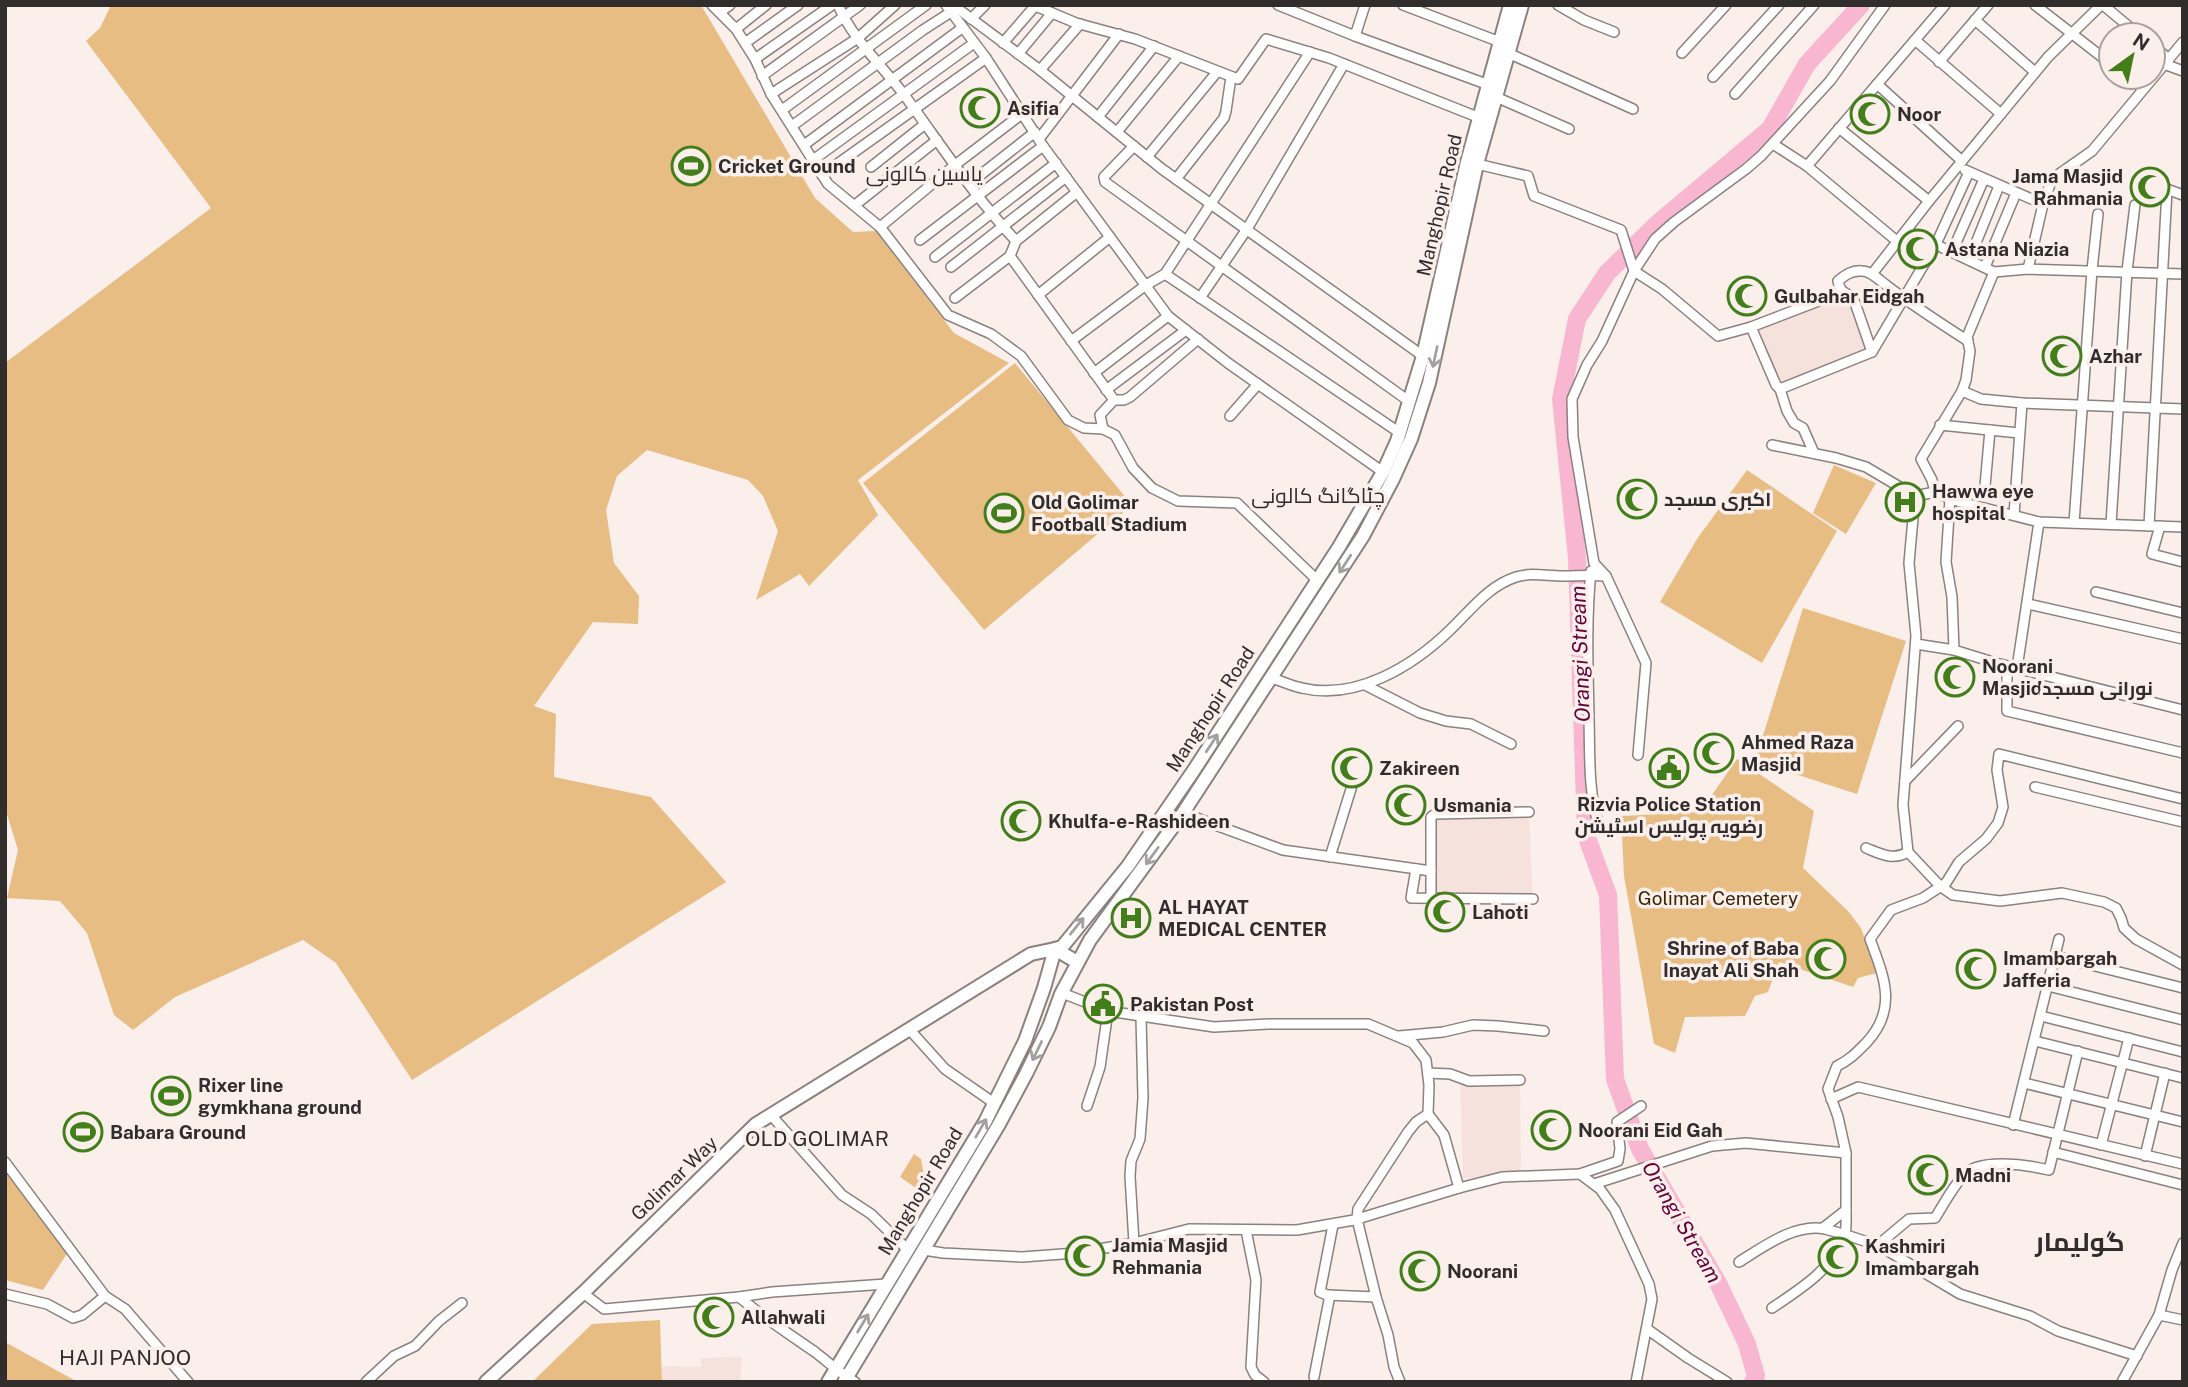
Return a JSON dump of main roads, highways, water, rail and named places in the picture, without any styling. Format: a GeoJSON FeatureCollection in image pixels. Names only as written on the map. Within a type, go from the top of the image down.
{"type":"FeatureCollection","features":[{"type":"Feature","properties":{"kind":"main road","name":"Manghopir Road"},"geometry":{"type":"LineString","coordinates":[[828,1382],[994,1103],[1025,1041],[1055,949],[1062,947],[1128,866],[1194,770],[1317,580],[1383,472],[1400,433],[1423,356],[1467,162],[1510,5]]}},
{"type":"Feature","properties":{"kind":"main road","name":"Manghopir Road"},"geometry":{"type":"LineString","coordinates":[[849,1380],[998,1126],[1090,940],[1183,813],[1363,536],[1394,479],[1411,439],[1429,383],[1477,164],[1522,5]]}},
{"type":"Feature","properties":{"kind":"main road"},"geometry":{"type":"LineString","coordinates":[[1055,949],[1077,962]]}},
{"type":"Feature","properties":{"kind":"main road","name":"Golimar Way"},"geometry":{"type":"LineString","coordinates":[[486,1382],[583,1293],[757,1124],[1031,954],[1055,949]]}},
{"type":"Feature","properties":{"kind":"waterway","name":"Orangi Stream"},"geometry":{"type":"LineString","coordinates":[[1753,1382],[1756,1376],[1747,1344],[1719,1285],[1640,1149],[1615,1079],[1608,895],[1586,835],[1577,558],[1561,399],[1577,319],[1607,273],[1657,224],[1770,129],[1807,64],[1861,5]]}},
{"type":"Feature","properties":{"kind":"place","name":"Asifia"},"geometry":{"type":"Point","coordinates":[980,108]}},
{"type":"Feature","properties":{"kind":"place","name":"Noor"},"geometry":{"type":"Point","coordinates":[1870,114]}},
{"type":"Feature","properties":{"kind":"place","name":"Cricket Ground"},"geometry":{"type":"Point","coordinates":[691,166]}},
{"type":"Feature","properties":{"kind":"place","name":"Jama Masjid Rahmania"},"geometry":{"type":"Point","coordinates":[2150,187]}},
{"type":"Feature","properties":{"kind":"place","name":"Astana Niazia"},"geometry":{"type":"Point","coordinates":[1918,249]}},
{"type":"Feature","properties":{"kind":"place","name":"Gulbahar Eidgah"},"geometry":{"type":"Point","coordinates":[1747,296]}},
{"type":"Feature","properties":{"kind":"place","name":"Azhar"},"geometry":{"type":"Point","coordinates":[2062,356]}},
{"type":"Feature","properties":{"kind":"place","name":"اکبری مسجد"},"geometry":{"type":"Point","coordinates":[1637,499]}},
{"type":"Feature","properties":{"kind":"place","name":"Hawwa eye hospital"},"geometry":{"type":"Point","coordinates":[1905,502]}},
{"type":"Feature","properties":{"kind":"place","name":"Old Golimar Football Stadium"},"geometry":{"type":"Point","coordinates":[1004,513]}},
{"type":"Feature","properties":{"kind":"place","name":"Noorani Masjidنورانی مسجد"},"geometry":{"type":"Point","coordinates":[1955,677]}},
{"type":"Feature","properties":{"kind":"place","name":"Ahmed Raza Masjid"},"geometry":{"type":"Point","coordinates":[1714,753]}},
{"type":"Feature","properties":{"kind":"place","name":"Zakireen"},"geometry":{"type":"Point","coordinates":[1352,768]}},
{"type":"Feature","properties":{"kind":"place","name":"Rizvia Police Station رضویہ پولیس اسٹیشن"},"geometry":{"type":"Point","coordinates":[1669,768]}},
{"type":"Feature","properties":{"kind":"place","name":"Usmania"},"geometry":{"type":"Point","coordinates":[1406,805]}},
{"type":"Feature","properties":{"kind":"place","name":"Khulfa-e-Rashideen"},"geometry":{"type":"Point","coordinates":[1021,821]}},
{"type":"Feature","properties":{"kind":"place","name":"Lahoti"},"geometry":{"type":"Point","coordinates":[1445,912]}},
{"type":"Feature","properties":{"kind":"place","name":"AL HAYAT MEDICAL CENTER"},"geometry":{"type":"Point","coordinates":[1131,918]}},
{"type":"Feature","properties":{"kind":"place","name":"Shrine of Baba Inayat Ali Shah"},"geometry":{"type":"Point","coordinates":[1826,959]}},
{"type":"Feature","properties":{"kind":"place","name":"Imambargah Jafferia"},"geometry":{"type":"Point","coordinates":[1976,969]}},
{"type":"Feature","properties":{"kind":"place","name":"Pakistan Post"},"geometry":{"type":"Point","coordinates":[1103,1004]}},
{"type":"Feature","properties":{"kind":"place","name":"Rixer line gymkhana ground"},"geometry":{"type":"Point","coordinates":[171,1096]}},
{"type":"Feature","properties":{"kind":"place","name":"Noorani Eid Gah"},"geometry":{"type":"Point","coordinates":[1551,1130]}},
{"type":"Feature","properties":{"kind":"place","name":"Babara Ground"},"geometry":{"type":"Point","coordinates":[83,1132]}},
{"type":"Feature","properties":{"kind":"place","name":"Madni"},"geometry":{"type":"Point","coordinates":[1928,1175]}},
{"type":"Feature","properties":{"kind":"place","name":"Jamia Masjid Rehmania"},"geometry":{"type":"Point","coordinates":[1085,1256]}},
{"type":"Feature","properties":{"kind":"place","name":"Kashmiri Imambargah"},"geometry":{"type":"Point","coordinates":[1838,1257]}},
{"type":"Feature","properties":{"kind":"place","name":"Noorani"},"geometry":{"type":"Point","coordinates":[1420,1271]}},
{"type":"Feature","properties":{"kind":"place","name":"Allahwali"},"geometry":{"type":"Point","coordinates":[714,1317]}},
{"type":"Feature","properties":{"kind":"district","name":"یاسین کالونی"},"geometry":{"type":"Point","coordinates":[924,173]}},
{"type":"Feature","properties":{"kind":"district","name":"چٹاگانگ کالونی"},"geometry":{"type":"Point","coordinates":[1318,495]}},
{"type":"Feature","properties":{"kind":"district","name":"OLD GOLIMAR"},"geometry":{"type":"Point","coordinates":[817,1138]}},
{"type":"Feature","properties":{"kind":"district","name":"گولیمار"},"geometry":{"type":"Point","coordinates":[2080,1241]}},
{"type":"Feature","properties":{"kind":"district","name":"HAJI PANJOO"},"geometry":{"type":"Point","coordinates":[125,1357]}},
{"type":"Feature","properties":{"kind":"park label","name":"Golimar Cemetery"},"geometry":{"type":"Point","coordinates":[1718,898]}}]}
